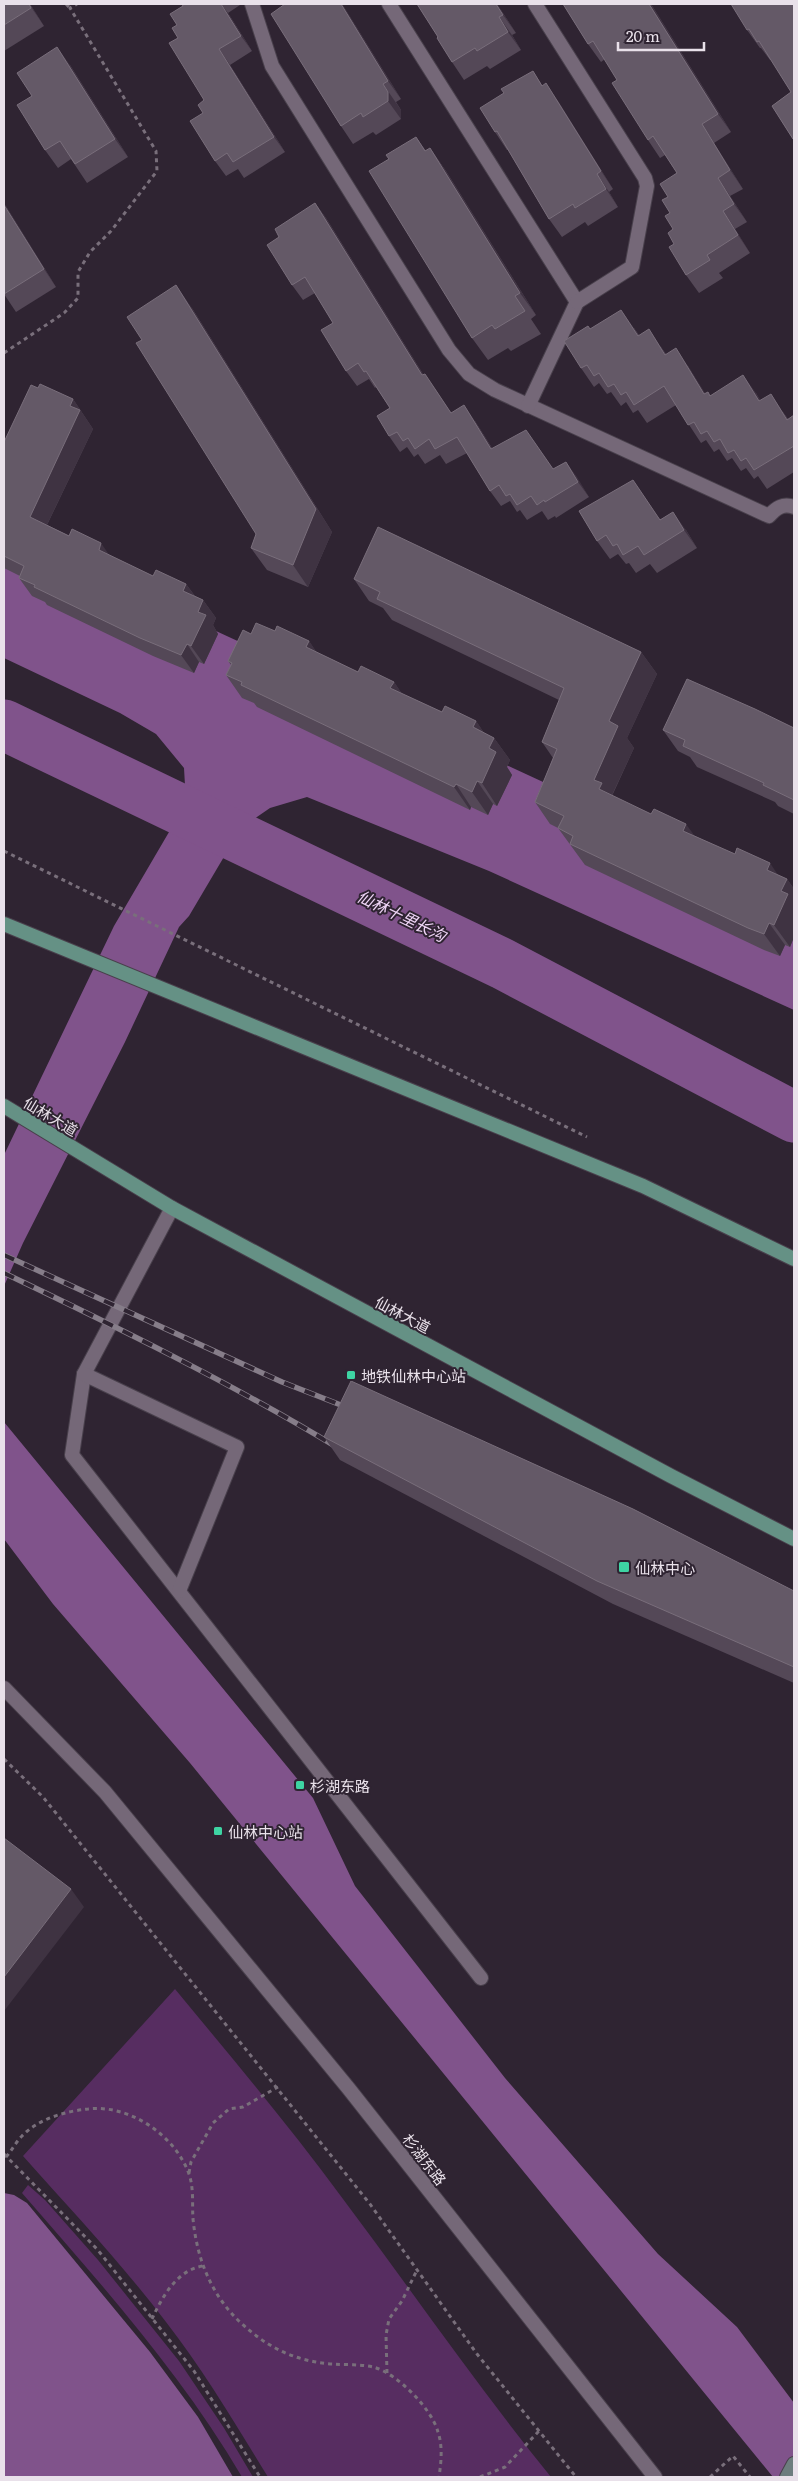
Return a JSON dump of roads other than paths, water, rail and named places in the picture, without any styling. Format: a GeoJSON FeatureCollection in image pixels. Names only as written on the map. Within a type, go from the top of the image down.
{"type":"FeatureCollection","features":[{"type":"Feature","properties":{"kind":"main road"},"geometry":{"type":"LineString","coordinates":[[4,924],[644,1186],[794,1259]]}},
{"type":"Feature","properties":{"kind":"main road","name":"仙林大道"},"geometry":{"type":"LineString","coordinates":[[4,1106],[172,1208],[671,1476],[794,1539]]}},
{"type":"Feature","properties":{"kind":"main road"},"geometry":{"type":"LineString","coordinates":[[787,2477],[794,2464]]}},
{"type":"Feature","properties":{"kind":"street"},"geometry":{"type":"LineString","coordinates":[[389,4],[577,302]]}},
{"type":"Feature","properties":{"kind":"street"},"geometry":{"type":"LineString","coordinates":[[528,406],[577,302],[632,267],[647,186],[645,178],[535,4]]}},
{"type":"Feature","properties":{"kind":"street"},"geometry":{"type":"LineString","coordinates":[[255,5],[272,66],[449,350],[469,374],[482,383],[528,406],[769,516],[775,509],[783,506],[794,507]]}},
{"type":"Feature","properties":{"kind":"street"},"geometry":{"type":"LineString","coordinates":[[172,1208],[84,1374],[72,1455],[481,1978]]}},
{"type":"Feature","properties":{"kind":"street"},"geometry":{"type":"LineString","coordinates":[[84,1374],[237,1447],[179,1591]]}},
{"type":"Feature","properties":{"kind":"street","name":"杉湖东路"},"geometry":{"type":"LineString","coordinates":[[4,1688],[105,1792],[349,2089],[655,2477]]}},
{"type":"Feature","properties":{"kind":"waterway","name":"仙林十里长沟"},"geometry":{"type":"LineString","coordinates":[[4,725],[503,964],[794,1117]]}},
{"type":"Feature","properties":{"kind":"railway"},"geometry":{"type":"LineString","coordinates":[[4,1255],[282,1382],[351,1409]]}},
{"type":"Feature","properties":{"kind":"railway"},"geometry":{"type":"LineString","coordinates":[[4,1273],[173,1356],[257,1401],[338,1448]]}},
{"type":"Feature","properties":{"kind":"place","name":"地铁仙林中心站"},"geometry":{"type":"Point","coordinates":[351,1375]}},
{"type":"Feature","properties":{"kind":"place","name":"仙林中心"},"geometry":{"type":"Point","coordinates":[624,1567]}},
{"type":"Feature","properties":{"kind":"place","name":"杉湖东路"},"geometry":{"type":"Point","coordinates":[300,1785]}},
{"type":"Feature","properties":{"kind":"place","name":"仙林中心站"},"geometry":{"type":"Point","coordinates":[218,1831]}}]}
